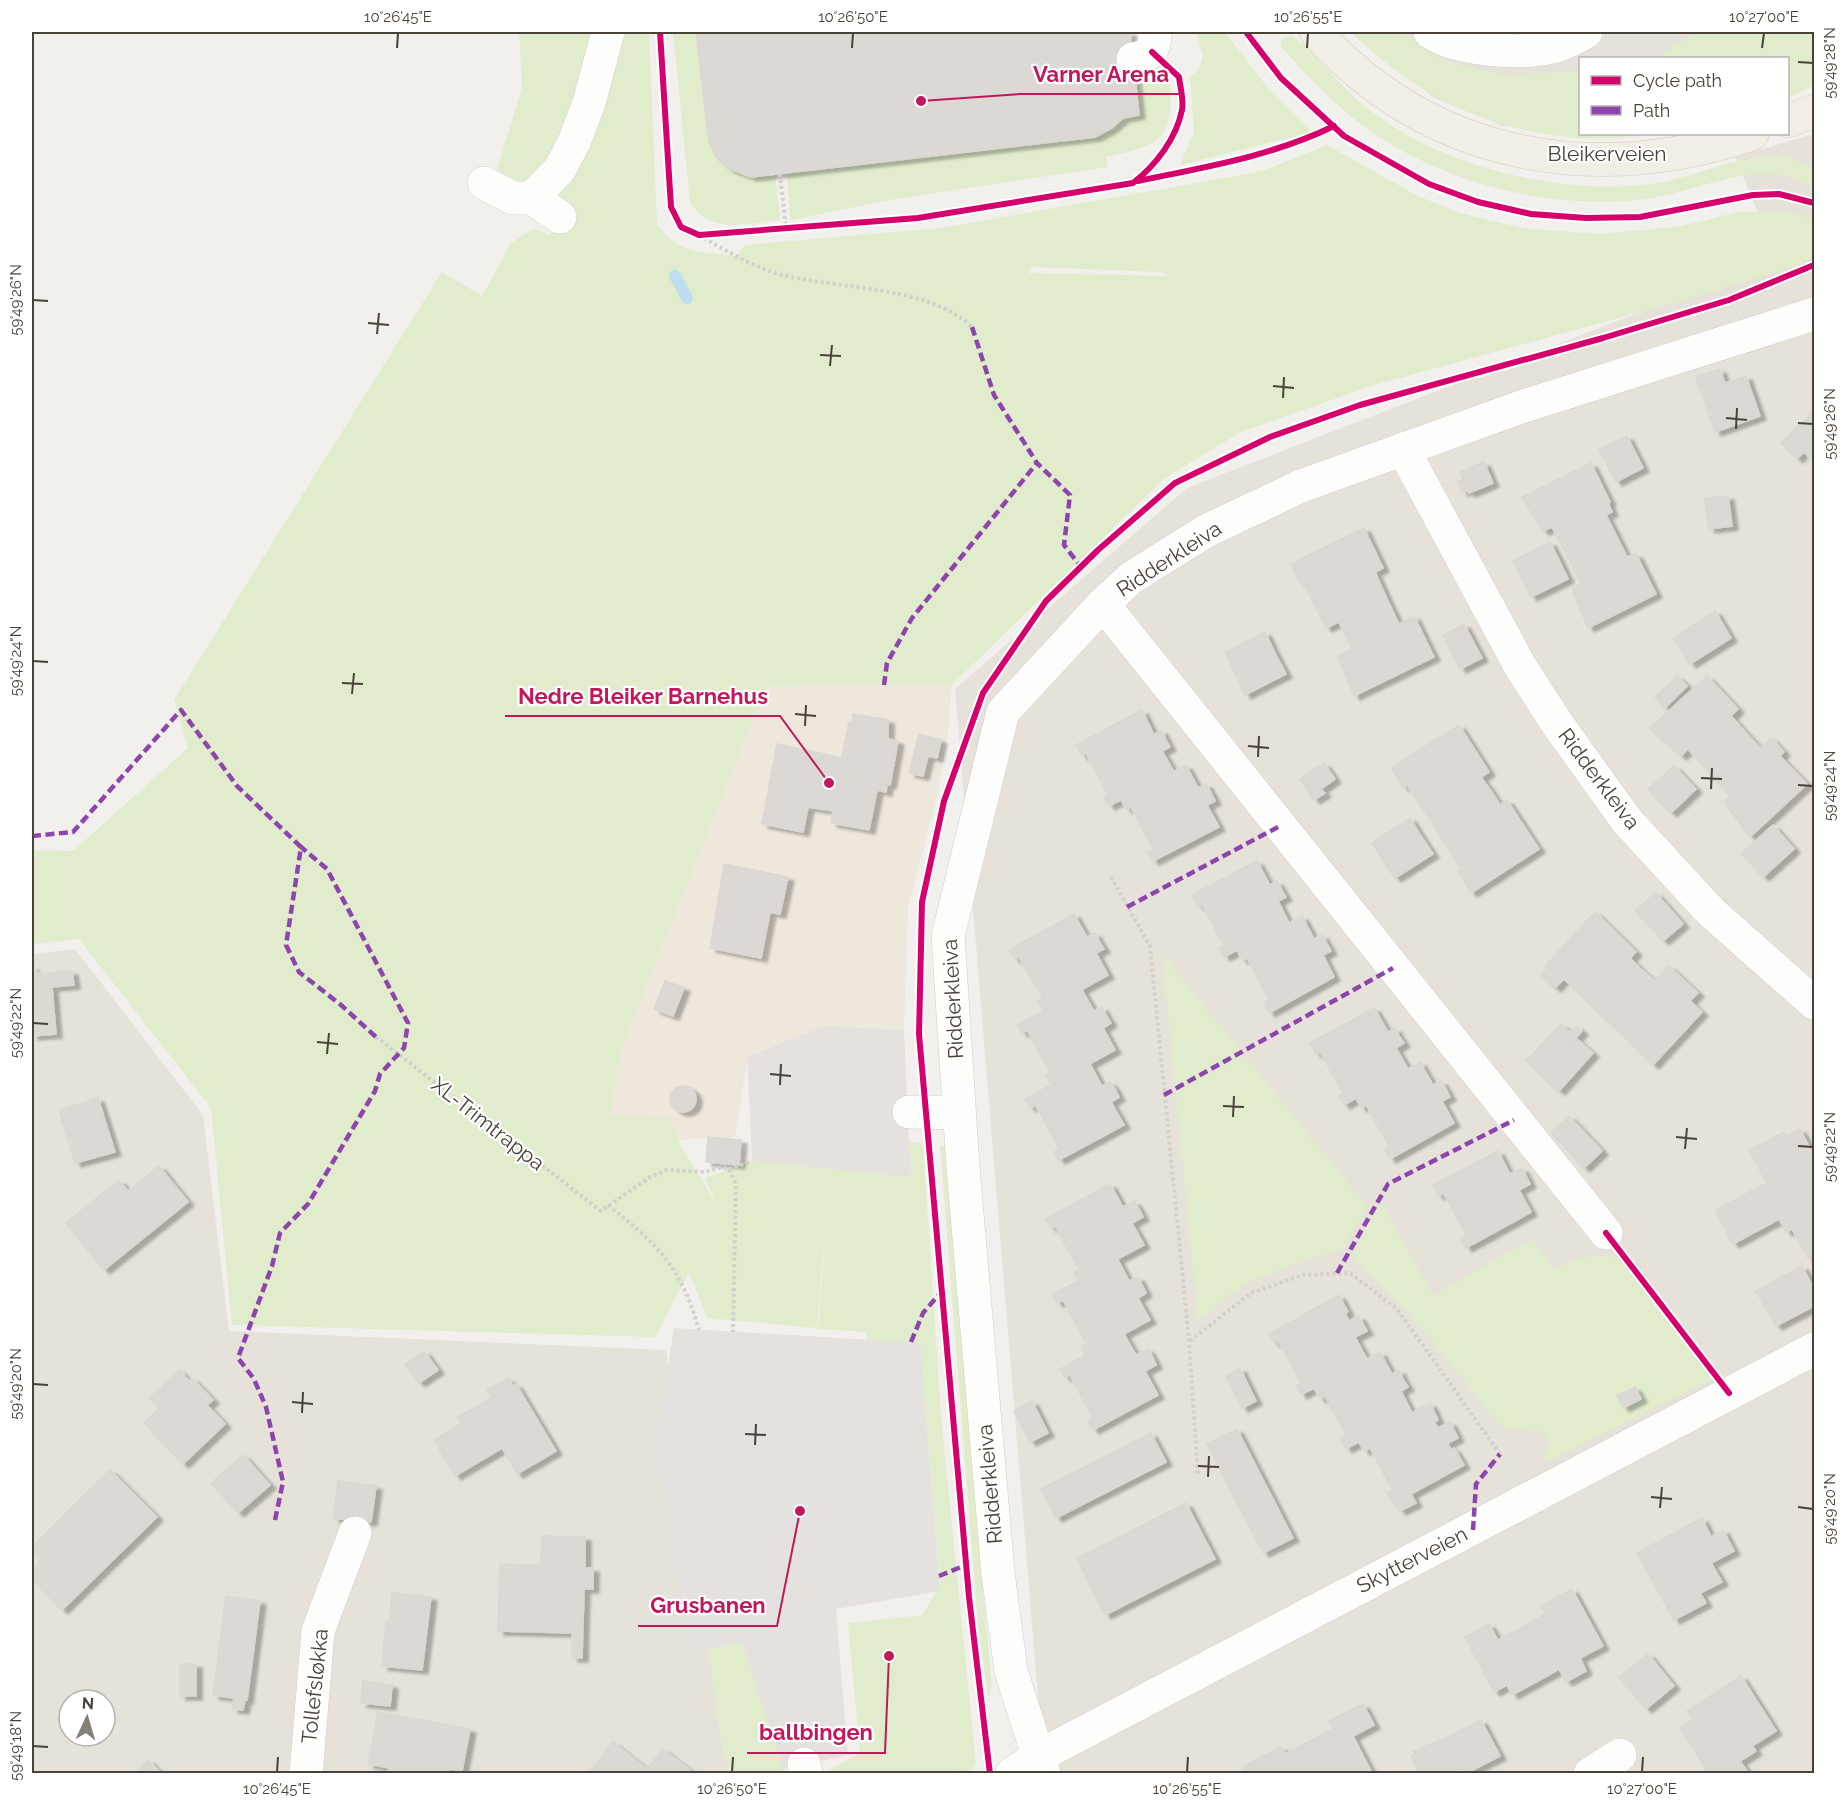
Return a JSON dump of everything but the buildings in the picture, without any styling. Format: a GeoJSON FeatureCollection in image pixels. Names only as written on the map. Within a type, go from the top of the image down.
{"type":"FeatureCollection","features":[{"type":"Feature","properties":{"kind":"main road","name":"Bleikerveien"},"geometry":{"type":"LineString","coordinates":[[1316,32],[1354,69],[1395,101],[1448,130],[1502,148],[1558,157],[1630,157],[1680,154],[1748,135]]}},
{"type":"Feature","properties":{"kind":"main road"},"geometry":{"type":"LineString","coordinates":[[1789,121],[1815,111]]}},
{"type":"Feature","properties":{"kind":"street"},"geometry":{"type":"LineString","coordinates":[[532,198],[560,169],[574,142],[589,103],[608,32]]}},
{"type":"Feature","properties":{"kind":"street"},"geometry":{"type":"LineString","coordinates":[[1133,59],[1146,57],[1152,52],[1155,32]]}},
{"type":"Feature","properties":{"kind":"street"},"geometry":{"type":"LineString","coordinates":[[1430,32],[1439,38],[1497,51],[1553,47],[1586,32]]}},
{"type":"Feature","properties":{"kind":"street"},"geometry":{"type":"LineString","coordinates":[[483,183],[513,198],[532,198],[560,217]]}},
{"type":"Feature","properties":{"kind":"street","name":"Ridderkleiva"},"geometry":{"type":"LineString","coordinates":[[1031,1768],[1011,1671],[998,1573],[959,1113],[948,936],[1003,712],[1103,604],[1131,578],[1206,531],[1301,486],[1532,403],[1815,314]]}},
{"type":"Feature","properties":{"kind":"street","name":"Ridderkleiva"},"geometry":{"type":"LineString","coordinates":[[1404,449],[1520,666],[1558,725],[1627,821],[1711,912],[1815,1003]]}},
{"type":"Feature","properties":{"kind":"street"},"geometry":{"type":"LineString","coordinates":[[1103,604],[1606,1233]]}},
{"type":"Feature","properties":{"kind":"street"},"geometry":{"type":"LineString","coordinates":[[909,1112],[959,1113]]}},
{"type":"Feature","properties":{"kind":"street","name":"Skytterveien"},"geometry":{"type":"LineString","coordinates":[[1031,1768],[1812,1356]]}},
{"type":"Feature","properties":{"kind":"street","name":"Tollefsløkka"},"geometry":{"type":"LineString","coordinates":[[306,1773],[318,1631],[355,1533]]}},
{"type":"Feature","properties":{"kind":"street"},"geometry":{"type":"LineString","coordinates":[[1590,1773],[1620,1755]]}},
{"type":"Feature","properties":{"kind":"path"},"geometry":{"type":"LineString","coordinates":[[780,174],[786,228]]}},
{"type":"Feature","properties":{"kind":"path"},"geometry":{"type":"LineString","coordinates":[[775,229],[797,227]]}},
{"type":"Feature","properties":{"kind":"path"},"geometry":{"type":"LineString","coordinates":[[690,231],[770,271],[909,297],[964,320],[972,327]]}},
{"type":"Feature","properties":{"kind":"path"},"geometry":{"type":"LineString","coordinates":[[699,235],[710,234]]}},
{"type":"Feature","properties":{"kind":"path"},"geometry":{"type":"LineString","coordinates":[[1110,877],[1150,946],[1189,1341],[1198,1476]]}},
{"type":"Feature","properties":{"kind":"path"},"geometry":{"type":"LineString","coordinates":[[699,1330],[688,1292],[665,1255],[646,1235],[608,1205],[650,1178],[668,1170],[705,1172],[722,1167],[729,1169],[752,1161]]}},
{"type":"Feature","properties":{"kind":"path"},"geometry":{"type":"LineString","coordinates":[[729,1169],[736,1184],[733,1332]]}},
{"type":"Feature","properties":{"kind":"path"},"geometry":{"type":"LineString","coordinates":[[1189,1341],[1251,1293],[1303,1275],[1350,1273],[1397,1309],[1500,1454]]}},
{"type":"Feature","properties":{"kind":"shaded area"},"geometry":{"type":"Polygon","coordinates":[[[1354,32],[1814,32],[1789,57],[1579,57],[1579,127],[1503,126],[1434,98],[1354,32]]]}},
{"type":"Feature","properties":{"kind":"shaded area"},"geometry":{"type":"Polygon","coordinates":[[[1814,134],[1814,1773],[1015,1773],[1043,1758],[955,689],[1187,488],[1777,259],[1735,157],[1814,134]]]}},
{"type":"Feature","properties":{"kind":"shaded area"},"geometry":{"type":"Polygon","coordinates":[[[952,685],[948,734],[938,793],[908,907],[904,1030],[824,1026],[748,1055],[735,1137],[677,1140],[610,1117],[621,1049],[766,686],[952,685]]]}},
{"type":"Feature","properties":{"kind":"shaded area"},"geometry":{"type":"Polygon","coordinates":[[[75,949],[203,1115],[229,1331],[666,1350],[723,1750],[731,1773],[32,1774],[32,954],[75,949]]]}},
{"type":"Feature","properties":{"kind":"shaded area"},"geometry":{"type":"Polygon","coordinates":[[[824,1026],[904,1030],[911,1177],[752,1161],[747,1056],[824,1026]]]}},
{"type":"Feature","properties":{"kind":"shaded area"},"geometry":{"type":"Polygon","coordinates":[[[674,1328],[920,1343],[940,1591],[836,1609],[848,1755],[783,1769],[742,1642],[690,1653],[656,1446],[674,1328]]]}},
{"type":"Feature","properties":{"kind":"green space"},"geometry":{"type":"Polygon","coordinates":[[[519,32],[599,32],[569,135],[522,187],[501,178],[497,170],[522,87],[519,32]]]}},
{"type":"Feature","properties":{"kind":"green space"},"geometry":{"type":"Polygon","coordinates":[[[618,32],[649,32],[657,225],[675,242],[703,253],[737,256],[745,245],[941,228],[1265,170],[1327,145],[1418,196],[1460,213],[1522,228],[1598,234],[1677,227],[1739,212],[1789,212],[1814,220],[1814,255],[1798,265],[1681,301],[1374,385],[1241,432],[1165,478],[952,685],[766,686],[621,1049],[610,1117],[671,1118],[677,1140],[717,1205],[705,1178],[752,1161],[911,1177],[910,1142],[923,1143],[941,1416],[976,1764],[968,1773],[828,1773],[829,1770],[860,1753],[848,1623],[922,1615],[940,1585],[922,1369],[868,1350],[866,1332],[818,1329],[828,1199],[817,1328],[707,1318],[689,1272],[655,1337],[232,1325],[211,1108],[79,939],[32,944],[32,850],[73,851],[188,748],[174,700],[442,272],[482,296],[511,243],[533,229],[550,235],[566,204],[555,196],[618,32]],[[1032,267],[1028,273],[1172,276],[1160,272],[1032,267]]]}},
{"type":"Feature","properties":{"kind":"green space"},"geometry":{"type":"Polygon","coordinates":[[[673,32],[696,32],[709,142],[728,168],[751,177],[775,175],[780,220],[730,225],[719,223],[708,220],[690,203],[673,32]]]}},
{"type":"Feature","properties":{"kind":"green space"},"geometry":{"type":"Polygon","coordinates":[[[1196,32],[1225,32],[1265,84],[1313,132],[1180,165],[1194,132],[1190,76],[1199,70],[1203,55],[1196,32]]]}},
{"type":"Feature","properties":{"kind":"green space"},"geometry":{"type":"Polygon","coordinates":[[[1351,32],[1401,32],[1445,61],[1505,75],[1579,71],[1579,135],[1652,135],[1580,138],[1542,133],[1491,121],[1467,112],[1421,88],[1351,32]]]}},
{"type":"Feature","properties":{"kind":"green space"},"geometry":{"type":"Polygon","coordinates":[[[1698,32],[1814,32],[1814,85],[1789,98],[1789,57],[1657,57],[1698,32]]]}},
{"type":"Feature","properties":{"kind":"green space"},"geometry":{"type":"Polygon","coordinates":[[[1292,36],[1309,50],[1354,97],[1377,116],[1430,146],[1487,168],[1546,181],[1616,187],[1657,183],[1759,157],[1779,157],[1798,161],[1814,170],[1814,187],[1786,176],[1762,173],[1729,178],[1647,199],[1610,202],[1573,201],[1497,188],[1426,163],[1362,125],[1309,77],[1280,46],[1283,38],[1292,36]]]}},
{"type":"Feature","properties":{"kind":"green space"},"geometry":{"type":"Polygon","coordinates":[[[1170,78],[1170,115],[1160,136],[1152,143],[1140,148],[1106,157],[1108,167],[895,199],[790,220],[787,173],[1095,137],[1121,121],[1139,115],[1135,82],[1170,78]]]}},
{"type":"Feature","properties":{"kind":"green space"},"geometry":{"type":"Polygon","coordinates":[[[1162,954],[1367,1206],[1343,1249],[1298,1263],[1245,1284],[1198,1321],[1162,954]]]}},
{"type":"Feature","properties":{"kind":"green space"},"geometry":{"type":"Polygon","coordinates":[[[947,1145],[974,1494],[992,1686],[988,1696],[978,1625],[940,1146],[947,1145]]]}},
{"type":"Feature","properties":{"kind":"green space"},"geometry":{"type":"Polygon","coordinates":[[[1381,1201],[1433,1296],[1531,1239],[1555,1270],[1586,1257],[1602,1256],[1619,1260],[1712,1379],[1544,1463],[1548,1439],[1543,1431],[1508,1429],[1497,1422],[1408,1312],[1351,1257],[1381,1201]]]}},
{"type":"Feature","properties":{"kind":"green space"},"geometry":{"type":"Polygon","coordinates":[[[742,1642],[786,1773],[731,1773],[723,1750],[708,1649],[742,1642]]]}},
{"type":"Feature","properties":{"kind":"waterway"},"geometry":{"type":"LineString","coordinates":[[675,276],[687,298]]}},
{"type":"Feature","properties":{"kind":"marked path"},"geometry":{"type":"LineString","coordinates":[[972,327],[994,395],[1037,463],[1070,495],[1064,545],[1081,567]]}},
{"type":"Feature","properties":{"kind":"marked path"},"geometry":{"type":"LineString","coordinates":[[884,685],[887,663],[912,618],[1037,463]]}},
{"type":"Feature","properties":{"kind":"marked path"},"geometry":{"type":"LineString","coordinates":[[32,836],[73,832],[181,710],[237,786],[301,847],[286,945],[299,972],[341,1005],[376,1037]]}},
{"type":"Feature","properties":{"kind":"marked path"},"geometry":{"type":"LineString","coordinates":[[1127,907],[1280,826]]}},
{"type":"Feature","properties":{"kind":"marked path"},"geometry":{"type":"LineString","coordinates":[[275,1520],[283,1482],[266,1407],[254,1379],[238,1358],[272,1266],[280,1233],[308,1204],[375,1091],[380,1074],[404,1048],[408,1023],[327,869],[301,847]]}},
{"type":"Feature","properties":{"kind":"marked path"},"geometry":{"type":"LineString","coordinates":[[1164,1095],[1393,968]]}},
{"type":"Feature","properties":{"kind":"marked path"},"geometry":{"type":"LineString","coordinates":[[1337,1273],[1388,1184],[1514,1120]]}},
{"type":"Feature","properties":{"kind":"marked path"},"geometry":{"type":"LineString","coordinates":[[911,1342],[923,1313],[942,1291]]}},
{"type":"Feature","properties":{"kind":"marked path"},"geometry":{"type":"LineString","coordinates":[[1473,1530],[1476,1484],[1500,1454]]}},
{"type":"Feature","properties":{"kind":"marked path"},"geometry":{"type":"LineString","coordinates":[[939,1576],[966,1565]]}},
{"type":"Feature","properties":{"kind":"cycle path"},"geometry":{"type":"LineString","coordinates":[[660,32],[671,207],[681,227],[699,235],[918,218],[1133,183],[1164,151],[1175,131],[1182,110],[1179,77],[1152,52]]}},
{"type":"Feature","properties":{"kind":"cycle path"},"geometry":{"type":"LineString","coordinates":[[1246,32],[1281,78],[1344,136],[1429,184],[1478,202],[1531,214],[1586,218],[1640,217],[1753,195],[1779,194],[1814,203]]}},
{"type":"Feature","properties":{"kind":"cycle path"},"geometry":{"type":"LineString","coordinates":[[1138,181],[1263,153],[1334,126]]}},
{"type":"Feature","properties":{"kind":"cycle path"},"geometry":{"type":"LineString","coordinates":[[990,1774],[969,1597],[919,1034],[922,902],[944,801],[983,693],[1046,601],[1098,550],[1175,483],[1270,437],[1360,405],[1603,338],[1729,300],[1814,265]]}},
{"type":"Feature","properties":{"kind":"cycle path"},"geometry":{"type":"LineString","coordinates":[[1606,1233],[1729,1393]]}},
{"type":"Feature","properties":{"kind":"place","name":"Varner Arena"},"geometry":{"type":"Point","coordinates":[921,101]}},
{"type":"Feature","properties":{"kind":"place","name":"Nedre Bleiker Barnehus"},"geometry":{"type":"Point","coordinates":[829,783]}},
{"type":"Feature","properties":{"kind":"place","name":"Grusbanen"},"geometry":{"type":"Point","coordinates":[800,1511]}},
{"type":"Feature","properties":{"kind":"place","name":"ballbingen"},"geometry":{"type":"Point","coordinates":[889,1656]}}]}
